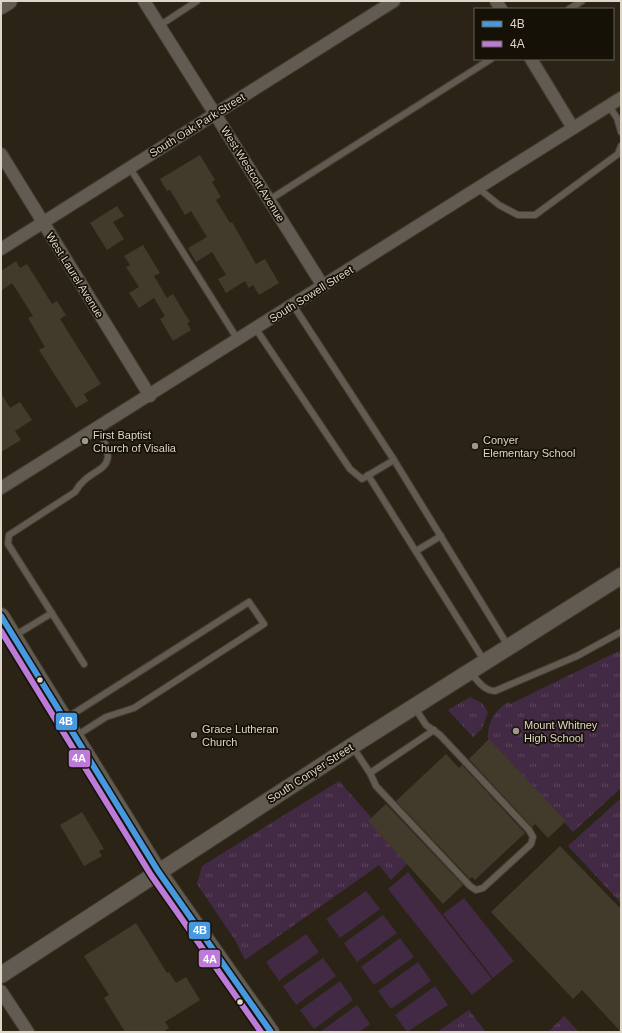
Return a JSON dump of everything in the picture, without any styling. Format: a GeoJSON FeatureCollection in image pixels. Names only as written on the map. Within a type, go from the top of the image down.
{"type":"FeatureCollection","features":[{"type":"Feature","properties":{"kind":"street"},"geometry":{"type":"LineString","coordinates":[[1,6],[9,1]]}},
{"type":"Feature","properties":{"kind":"street","name":"West Westcott Avenue"},"geometry":{"type":"LineString","coordinates":[[144,1],[323,286]]}},
{"type":"Feature","properties":{"kind":"street","name":"South Oak Park Street"},"geometry":{"type":"LineString","coordinates":[[1,248],[394,1]]}},
{"type":"Feature","properties":{"kind":"street"},"geometry":{"type":"LineString","coordinates":[[532,60],[573,128]]}},
{"type":"Feature","properties":{"kind":"street","name":"South Sowell Street"},"geometry":{"type":"LineString","coordinates":[[1,488],[150,396],[621,98]]}},
{"type":"Feature","properties":{"kind":"street","name":"West Laurel Avenue"},"geometry":{"type":"LineString","coordinates":[[1,154],[150,396]]}},
{"type":"Feature","properties":{"kind":"street","name":"South Conyer Street"},"geometry":{"type":"LineString","coordinates":[[1,976],[158,871],[621,576]]}},
{"type":"Feature","properties":{"kind":"street"},"geometry":{"type":"LineString","coordinates":[[1,616],[158,871],[271,1032]]}},
{"type":"Feature","properties":{"kind":"street"},"geometry":{"type":"LineString","coordinates":[[1,991],[28,1032]]}},
{"type":"Feature","properties":{"kind":"lane"},"geometry":{"type":"LineString","coordinates":[[159,26],[197,1]]}},
{"type":"Feature","properties":{"kind":"lane"},"geometry":{"type":"LineString","coordinates":[[571,8],[582,1]]}},
{"type":"Feature","properties":{"kind":"lane"},"geometry":{"type":"LineString","coordinates":[[269,200],[489,60]]}},
{"type":"Feature","properties":{"kind":"lane"},"geometry":{"type":"LineString","coordinates":[[609,106],[617,118],[621,132]]}},
{"type":"Feature","properties":{"kind":"lane"},"geometry":{"type":"LineString","coordinates":[[478,188],[498,205],[518,215],[535,215],[618,154],[621,146]]}},
{"type":"Feature","properties":{"kind":"lane"},"geometry":{"type":"LineString","coordinates":[[130,168],[238,340]]}},
{"type":"Feature","properties":{"kind":"lane"},"geometry":{"type":"LineString","coordinates":[[293,305],[394,460],[509,648]]}},
{"type":"Feature","properties":{"kind":"lane"},"geometry":{"type":"LineString","coordinates":[[256,329],[350,469],[362,479],[394,460]]}},
{"type":"Feature","properties":{"kind":"lane"},"geometry":{"type":"LineString","coordinates":[[84,664],[8,544],[9,535],[75,492],[80,484],[100,470],[105,464],[108,455],[108,446],[98,428]]}},
{"type":"Feature","properties":{"kind":"lane"},"geometry":{"type":"LineString","coordinates":[[368,475],[485,662]]}},
{"type":"Feature","properties":{"kind":"lane"},"geometry":{"type":"LineString","coordinates":[[416,551],[441,536]]}},
{"type":"Feature","properties":{"kind":"lane"},"geometry":{"type":"LineString","coordinates":[[64,720],[249,602],[264,624],[134,708],[106,717],[75,736]]}},
{"type":"Feature","properties":{"kind":"lane"},"geometry":{"type":"LineString","coordinates":[[14,637],[52,613]]}},
{"type":"Feature","properties":{"kind":"lane"},"geometry":{"type":"LineString","coordinates":[[470,672],[489,691],[495,691],[577,656],[621,632]]}},
{"type":"Feature","properties":{"kind":"lane"},"geometry":{"type":"LineString","coordinates":[[352,746],[370,773],[376,786],[470,886],[476,890],[483,888],[531,844],[533,837],[529,830],[434,730],[426,725],[414,707]]}},
{"type":"Feature","properties":{"kind":"lane"},"geometry":{"type":"LineString","coordinates":[[370,773],[434,730]]}},
{"type":"Feature","properties":{"kind":"green space"},"geometry":{"type":"Polygon","coordinates":[[[621,650],[621,788],[573,832],[488,740],[490,723],[495,713],[508,702],[510,704],[621,650]]]}},
{"type":"Feature","properties":{"kind":"green space"},"geometry":{"type":"Polygon","coordinates":[[[470,697],[482,703],[488,712],[482,729],[473,737],[448,710],[470,697]]]}},
{"type":"Feature","properties":{"kind":"green space"},"geometry":{"type":"Polygon","coordinates":[[[339,781],[410,861],[391,880],[379,865],[245,960],[235,940],[197,884],[202,866],[339,781]]]}},
{"type":"Feature","properties":{"kind":"green space"},"geometry":{"type":"Polygon","coordinates":[[[621,798],[621,903],[568,846],[621,798]]]}},
{"type":"Feature","properties":{"kind":"green space"},"geometry":{"type":"Polygon","coordinates":[[[408,872],[492,979],[472,995],[388,889],[408,872]]]}},
{"type":"Feature","properties":{"kind":"green space"},"geometry":{"type":"Polygon","coordinates":[[[366,891],[380,909],[340,938],[326,919],[366,891]]]}},
{"type":"Feature","properties":{"kind":"green space"},"geometry":{"type":"Polygon","coordinates":[[[464,898],[514,961],[493,978],[443,914],[464,898]]]}},
{"type":"Feature","properties":{"kind":"green space"},"geometry":{"type":"Polygon","coordinates":[[[383,915],[397,933],[357,962],[344,943],[383,915]]]}},
{"type":"Feature","properties":{"kind":"green space"},"geometry":{"type":"Polygon","coordinates":[[[306,934],[319,952],[279,981],[266,962],[306,934]]]}},
{"type":"Feature","properties":{"kind":"green space"},"geometry":{"type":"Polygon","coordinates":[[[400,938],[414,957],[374,985],[361,967],[400,938]]]}},
{"type":"Feature","properties":{"kind":"green space"},"geometry":{"type":"Polygon","coordinates":[[[323,958],[336,976],[296,1005],[283,986],[323,958]]]}},
{"type":"Feature","properties":{"kind":"green space"},"geometry":{"type":"Polygon","coordinates":[[[418,962],[431,981],[391,1009],[378,991],[418,962]]]}},
{"type":"Feature","properties":{"kind":"green space"},"geometry":{"type":"Polygon","coordinates":[[[340,981],[353,1000],[314,1029],[300,1010],[340,981]]]}},
{"type":"Feature","properties":{"kind":"green space"},"geometry":{"type":"Polygon","coordinates":[[[435,986],[448,1005],[407,1032],[395,1015],[435,986]]]}},
{"type":"Feature","properties":{"kind":"green space"},"geometry":{"type":"Polygon","coordinates":[[[357,1005],[370,1024],[359,1032],[320,1032],[357,1005]]]}},
{"type":"Feature","properties":{"kind":"green space"},"geometry":{"type":"Polygon","coordinates":[[[469,1010],[486,1032],[437,1032],[469,1010]]]}},
{"type":"Feature","properties":{"kind":"green space"},"geometry":{"type":"Polygon","coordinates":[[[564,1016],[579,1032],[548,1032],[564,1016]]]}},
{"type":"Feature","properties":{"kind":"building"},"geometry":{"type":"Polygon","coordinates":[[[200,155],[215,180],[212,182],[221,197],[216,200],[230,223],[232,222],[256,264],[265,259],[279,283],[259,295],[253,285],[249,288],[245,281],[226,293],[218,279],[226,275],[212,252],[196,262],[188,248],[207,237],[191,211],[185,215],[170,190],[167,191],[160,179],[200,155]]]}},
{"type":"Feature","properties":{"kind":"building"},"geometry":{"type":"Polygon","coordinates":[[[117,206],[124,216],[113,222],[124,239],[107,250],[90,223],[117,206]]]}},
{"type":"Feature","properties":{"kind":"building"},"geometry":{"type":"Polygon","coordinates":[[[143,245],[160,273],[154,276],[167,298],[173,294],[190,322],[187,323],[191,330],[173,341],[160,319],[165,316],[154,298],[139,308],[129,293],[139,287],[126,267],[130,265],[124,256],[143,245]]]}},
{"type":"Feature","properties":{"kind":"building"},"geometry":{"type":"Polygon","coordinates":[[[16,261],[20,268],[27,264],[52,304],[57,301],[66,315],[60,319],[101,384],[84,394],[88,401],[76,408],[39,350],[45,347],[28,318],[33,316],[12,283],[1,291],[1,271],[16,261]]]}},
{"type":"Feature","properties":{"kind":"building"},"geometry":{"type":"Polygon","coordinates":[[[1,393],[10,408],[20,402],[32,420],[15,431],[21,440],[1,452],[1,393]]]}},
{"type":"Feature","properties":{"kind":"building"},"geometry":{"type":"Polygon","coordinates":[[[489,739],[566,821],[548,838],[535,824],[532,827],[469,759],[489,739]]]}},
{"type":"Feature","properties":{"kind":"building"},"geometry":{"type":"Polygon","coordinates":[[[446,754],[459,768],[462,765],[525,833],[475,880],[472,877],[470,879],[396,801],[446,754]]]}},
{"type":"Feature","properties":{"kind":"building"},"geometry":{"type":"Polygon","coordinates":[[[386,804],[463,885],[443,904],[368,821],[386,804]]]}},
{"type":"Feature","properties":{"kind":"building"},"geometry":{"type":"Polygon","coordinates":[[[82,812],[104,849],[99,851],[102,856],[84,866],[60,825],[82,812]]]}},
{"type":"Feature","properties":{"kind":"building"},"geometry":{"type":"Polygon","coordinates":[[[560,846],[621,909],[621,1032],[582,990],[573,999],[491,912],[560,846]]]}},
{"type":"Feature","properties":{"kind":"building"},"geometry":{"type":"Polygon","coordinates":[[[136,923],[167,973],[169,972],[176,983],[186,977],[200,1000],[165,1022],[169,1028],[163,1032],[125,1032],[104,998],[109,995],[84,956],[136,923]]]}},
{"type":"Feature","properties":{"kind":"transit line","name":"4B"},"geometry":{"type":"LineString","coordinates":[[1,616],[158,871],[271,1032]]}},
{"type":"Feature","properties":{"kind":"transit line","name":"4A"},"geometry":{"type":"LineString","coordinates":[[1,631],[151,875],[261,1032]]}},
{"type":"Feature","properties":{"kind":"place","name":"First Baptist Church of Visalia"},"geometry":{"type":"Point","coordinates":[85,441]}},
{"type":"Feature","properties":{"kind":"place","name":"Conyer Elementary School"},"geometry":{"type":"Point","coordinates":[475,446]}},
{"type":"Feature","properties":{"kind":"place","name":"Mount Whitney High School"},"geometry":{"type":"Point","coordinates":[516,731]}},
{"type":"Feature","properties":{"kind":"place","name":"Grace Lutheran Church"},"geometry":{"type":"Point","coordinates":[194,735]}}]}
